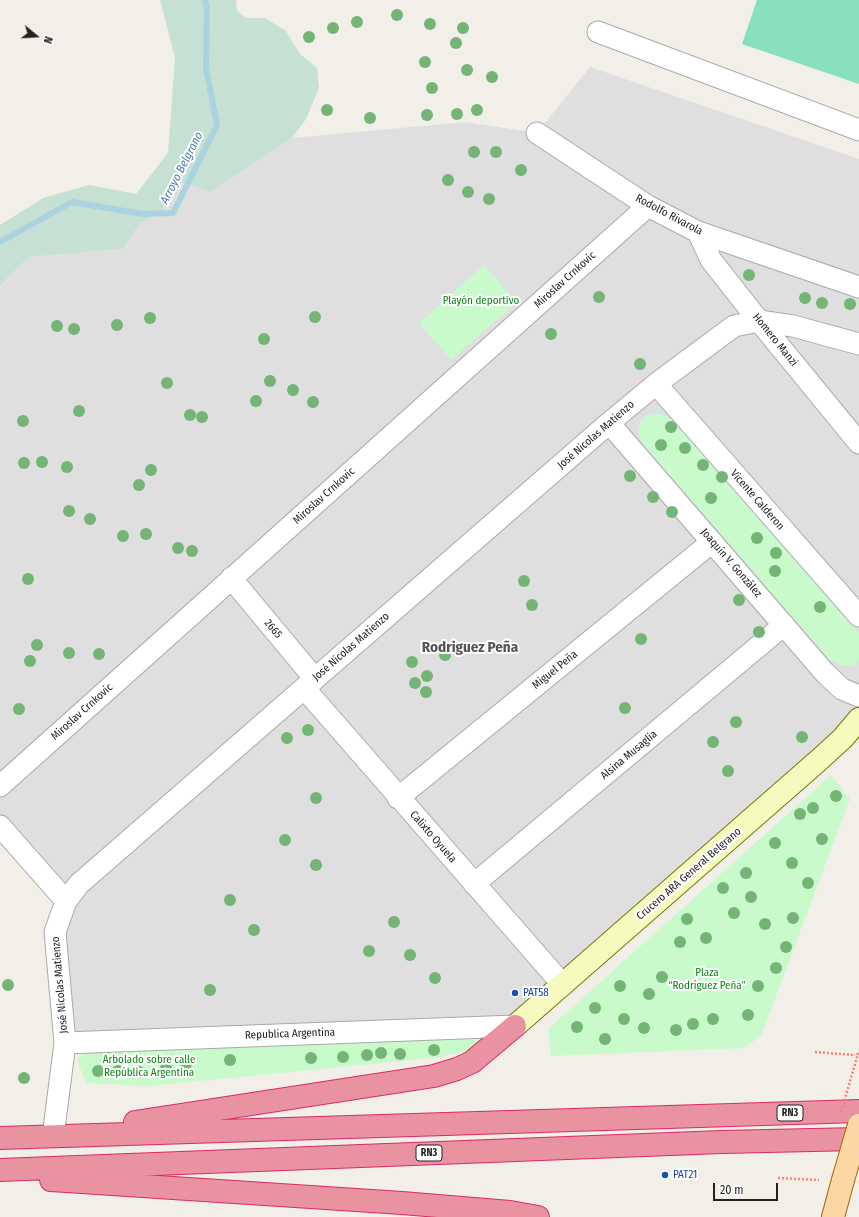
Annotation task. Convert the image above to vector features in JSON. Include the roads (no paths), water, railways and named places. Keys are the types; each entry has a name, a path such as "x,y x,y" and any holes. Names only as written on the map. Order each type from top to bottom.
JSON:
{"highway":[{"path":"53,1136 198,1111 434,1076 457,1069 472,1062 515,1026"},
{"name":"RN3","path":"0,1138 859,1111"},
{"name":"RN3","path":"0,1170 715,1142 859,1138"},
{"path":"0,1177 402,1203 510,1212 538,1217"}],"main road":[{"path":"833,1217 859,1125"}],"street":[{"path":"598,32 859,130"},
{"name":"Rodolfo Rivarola","path":"537,133 648,206 698,232 859,287"},
{"name":"Miroslav Crnkovic","path":"0,786 648,206"},
{"name":"Homero Manzi","path":"698,232 711,260 859,444"},
{"path":"759,321 793,326 859,344"},
{"name":"José Nicolas Matienzo","path":"53,1136 65,1043 55,932 66,901 79,884 609,423 656,384 734,326 759,321"},
{"name":"Vicente Calderon","path":"656,384 859,616"},
{"name":"Joaquín V. González","path":"609,423 829,677 842,689 859,696"},
{"name":"Miguel Peña","path":"398,798 712,542"},
{"name":"2665","path":"231,578 310,684"},
{"name":"Alsina Musaglia","path":"474,884 784,626"},
{"name":"Calixto Oyuela","path":"310,684 398,798 562,985"},
{"name":"Crucero ARA General Belgrano","path":"515,1026 819,760 843,738 859,719"},
{"path":"0,826 66,901"},
{"name":"Republica Argentina","path":"65,1043 515,1026"}],"waterway":[{"name":"Arroyo Belgrano","path":"0,242 72,202 143,214 173,213 217,125 206,68 207,10 205,0"}],"place":[{"name":"PAT58","path":"515,993"},
{"name":"PAT21","path":"665,1175"}],"district":[{"name":"Rodriguez Peña","path":"470,648"}],"park label":[{"name":"Playón deportivo","path":"481,301"},
{"name":"Plaza “Rodríguez Peña”","path":"707,979"},
{"name":"Arbolado sobre calle República Argentina","path":"149,1066"}]}
